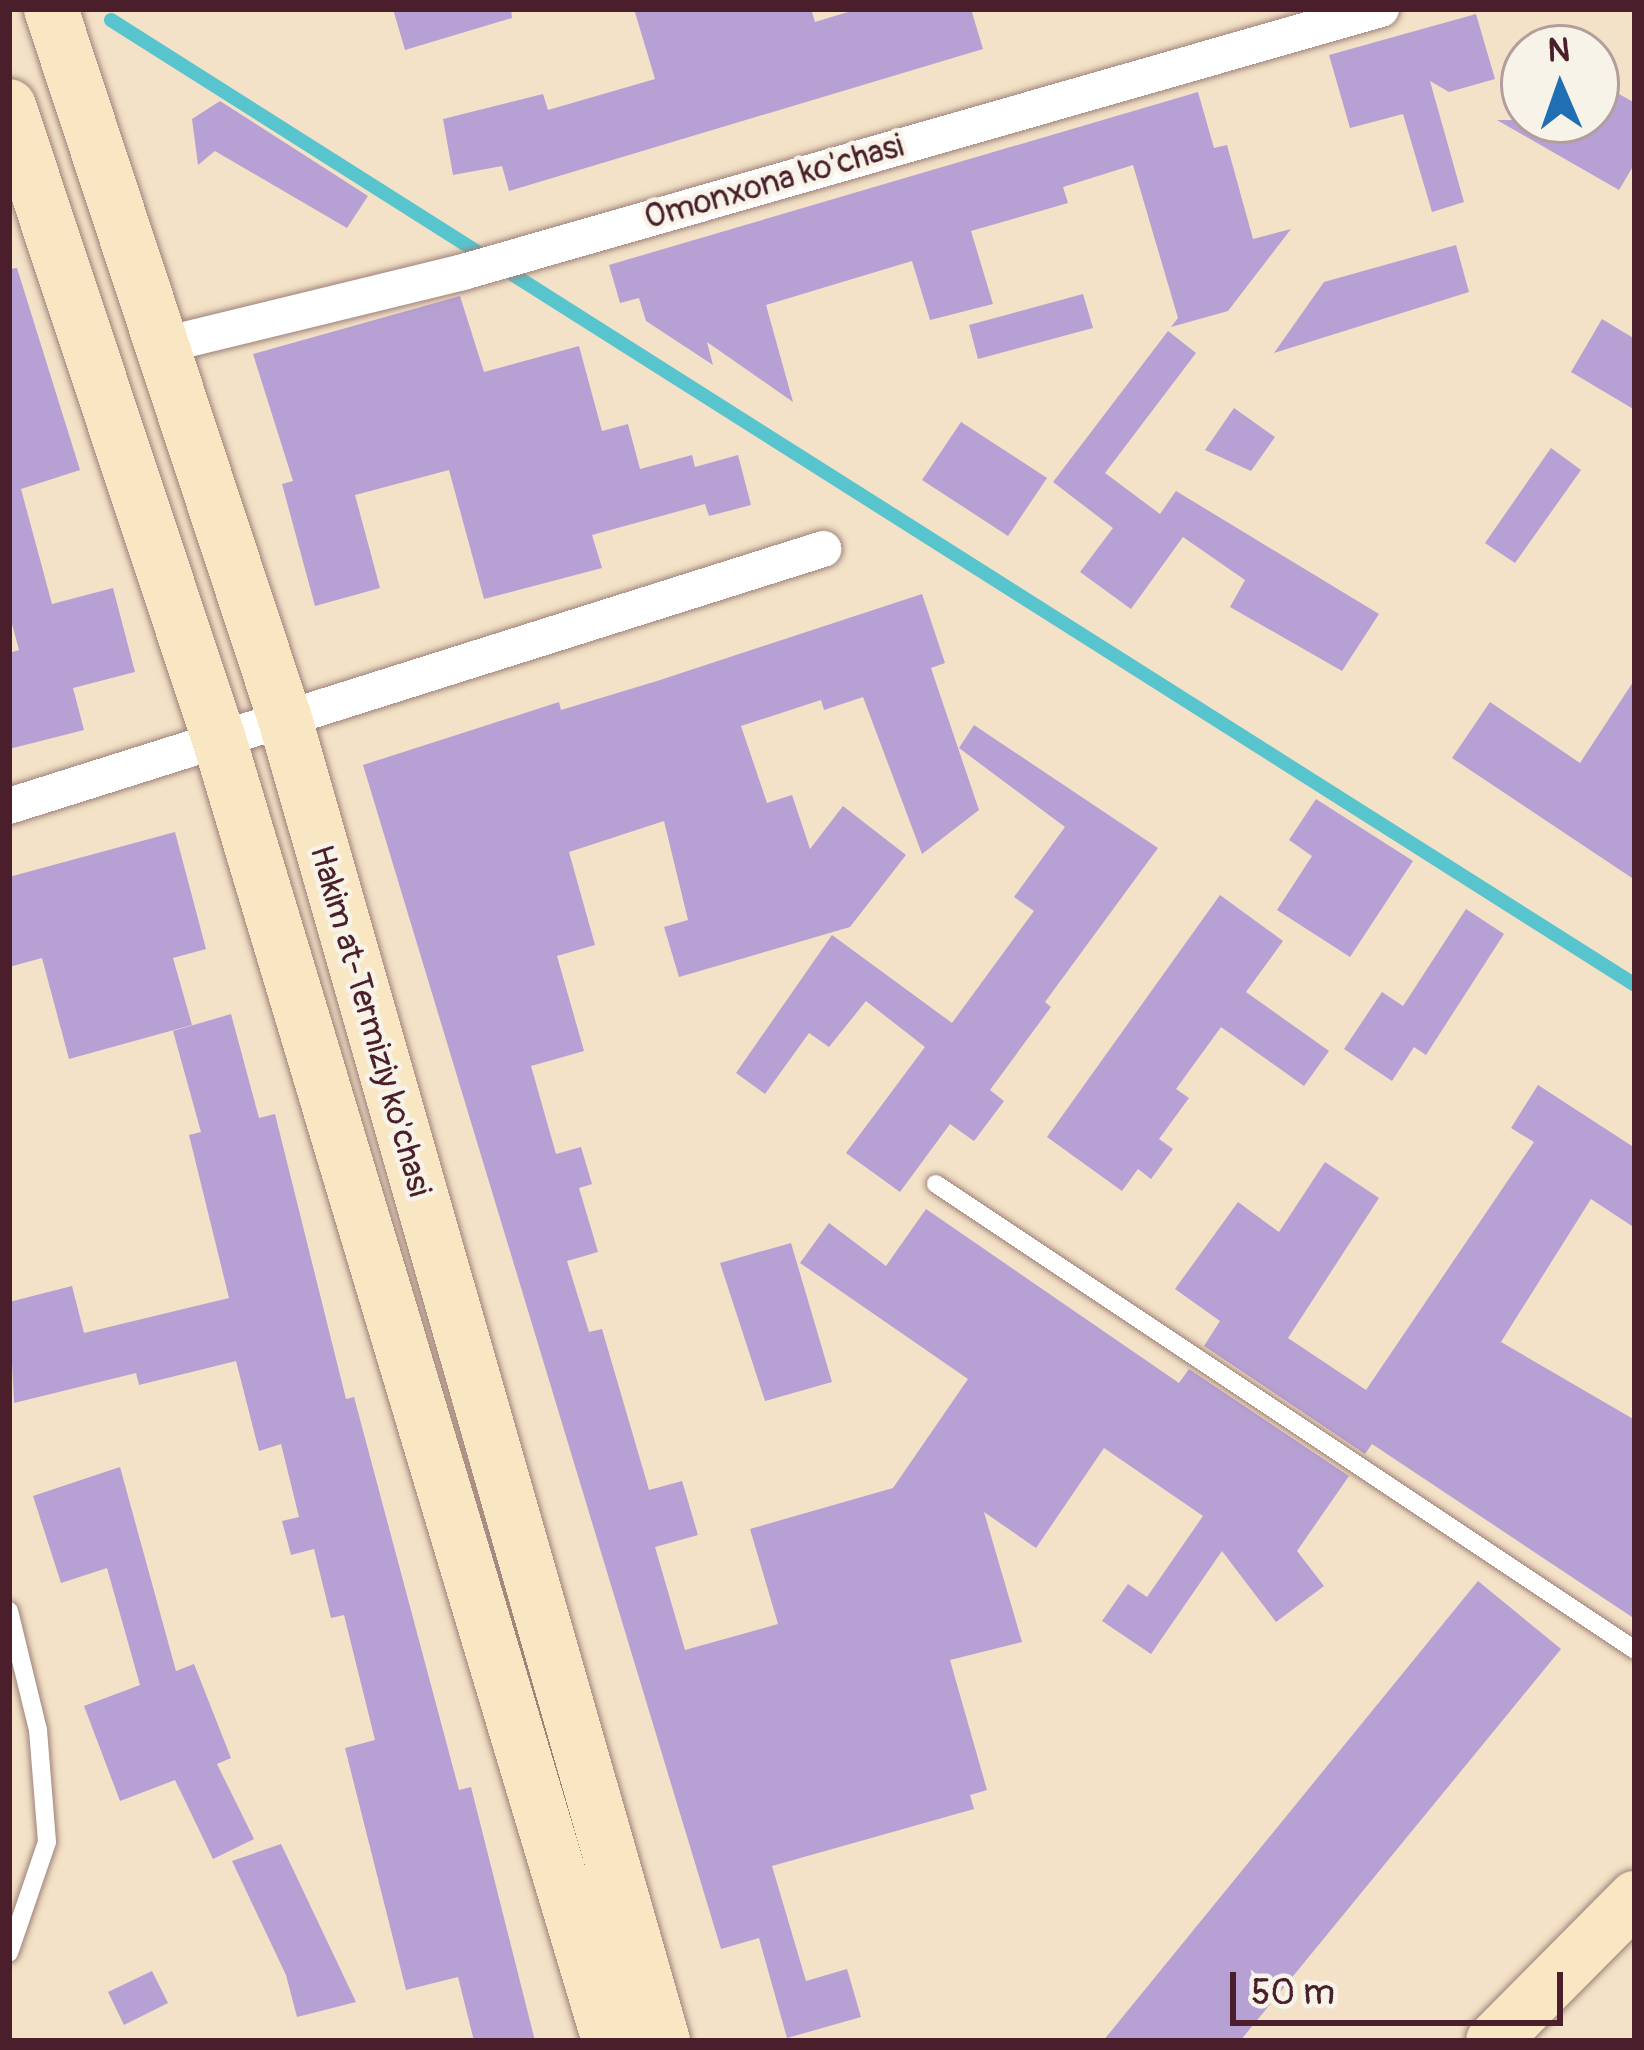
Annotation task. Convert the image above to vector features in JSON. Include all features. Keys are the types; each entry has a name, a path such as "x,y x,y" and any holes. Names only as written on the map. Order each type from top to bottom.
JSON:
{"main road":[{"name":"Hakim at-Termiziy ko'chasi","path":"51,9 284,719 663,2041"},
{"name":"Hakim at-Termiziy ko'chasi","path":"9,106 219,739 609,2041"},
{"path":"1493,2041 1635,1898"}],"street":[{"name":"Omonxona ko'chasi","path":"164,345 463,272 1382,9"},
{"path":"9,806 823,549"}],"lane":[{"path":"936,1184 1635,1649"},
{"path":"9,1611 38,1730 47,1842 9,1953"}],"building":[{"path":"393,9 511,9 512,18 405,50"},
{"path":"634,9 811,9 815,22 858,9 971,9 983,49 509,191 502,166 453,175 443,119 543,94 548,110 655,79"},
{"path":"1476,14 1495,79 1449,92 1430,81 1464,202 1432,212 1403,114 1350,128 1329,55"},
{"path":"1198,92 1214,148 1227,145 1253,239 1291,229 1228,311 1171,327 1178,318 1133,165 1063,187 1068,203 971,231 993,304 930,320 912,261 766,305 793,402 707,342 713,365 646,321 639,298 620,303 609,265"},
{"path":"1620,95 1635,103 1635,163 1619,190 1539,144 1620,144"},
{"path":"220,101 368,196 347,228 215,151 198,165 192,119"},
{"path":"1456,245 1469,292 1274,353 1324,282"},
{"path":"17,268 80,470 21,489 52,604 113,588 135,672 73,688 84,730 9,749 9,653 19,650 9,613 9,269"},
{"path":"1083,294 1093,328 978,359 969,325"},
{"path":"460,296 484,372 579,346 602,431 628,424 640,469 692,455 695,467 738,455 751,505 709,516 705,504 592,535 602,568 484,599 449,470 355,495 380,588 315,606 282,484 293,481 253,354"},
{"path":"1602,319 1635,339 1635,410 1571,372"},
{"path":"1168,331 1196,353 1105,473 1160,514 1176,491 1379,614 1342,671 1230,607 1245,580 1183,537 1131,609 1080,572 1113,528 1053,482"},
{"path":"1234,408 1275,437 1251,471 1205,450"},
{"path":"961,422 1047,478 1008,536 922,480"},
{"path":"1551,448 1581,470 1515,563 1485,543"},
{"path":"922,594 945,663 931,668 979,810 922,854 863,697 824,710 821,700 741,726 767,803 792,795 810,849 843,806 906,855 850,927 679,977 664,927 688,920 664,821 569,852 595,945 557,956 584,1051 531,1066 556,1154 581,1147 592,1184 579,1188 598,1252 567,1261 589,1332 602,1329 649,1490 682,1481 698,1535 655,1547 685,1650 778,1624 750,1529 893,1488 968,1379 800,1263 829,1223 886,1266 926,1209 1179,1383 1189,1369 1349,1476 1297,1551 1324,1586 1276,1622 1222,1551 1151,1654 1102,1621 1128,1584 1147,1597 1203,1516 1104,1448 1036,1548 984,1512 1022,1642 950,1660 987,1790 970,1795 974,1809 772,1866 806,1981 847,1969 861,2017 787,2038 759,1938 721,1949 363,765 559,702 561,710 657,681"},
{"path":"1635,679 1635,880 1452,758 1490,702 1580,763"},
{"path":"974,725 1158,848 1045,1002 1051,1007 990,1090 1004,1101 974,1141 950,1124 900,1192 846,1153 925,1047 866,1001 829,1047 809,1033 765,1094 736,1073 832,935 952,1023 1034,911 1014,897 1065,827 959,748"},
{"path":"1316,799 1413,861 1350,957 1277,910 1312,856 1289,840"},
{"path":"175,832 206,949 173,958 192,1025 69,1059 42,958 9,967 9,877"},
{"path":"1220,895 1283,941 1246,992 1329,1051 1304,1086 1221,1027 1176,1089 1189,1098 1159,1139 1173,1149 1151,1179 1138,1169 1122,1191 1047,1137"},
{"path":"1466,909 1504,934 1426,1055 1414,1047 1392,1081 1344,1049 1382,992 1403,1006"},
{"path":"231,1014 259,1118 275,1114 346,1399 354,1397 459,1790 471,1787 535,2041 474,2041 458,1977 406,1990 345,1748 375,1740 344,1615 331,1618 314,1549 291,1555 282,1521 299,1517 281,1444 259,1451 236,1361 139,1385 136,1373 14,1403 9,1302 72,1286 84,1333 229,1298 189,1135 201,1132 173,1031"},
{"path":"1538,1085 1635,1148 1635,1228 1591,1199 1501,1342 1635,1420 1635,1619 1372,1444 1365,1454 1204,1346 1220,1321 1175,1289 1238,1202 1279,1232 1325,1162 1379,1198 1288,1338 1366,1390 1534,1142 1511,1128"},
{"path":"791,1243 832,1382 765,1401 720,1263"},
{"path":"120,1467 176,1671 194,1664 231,1758 217,1764 254,1839 213,1859 175,1780 120,1801 84,1706 140,1685 107,1568 61,1583 33,1496"},
{"path":"1478,1581 1561,1649 1240,2041 1103,2041"},
{"path":"281,1844 356,2002 297,2017 286,1975 232,1861"},
{"path":"152,1971 168,2003 124,2025 108,1992"}],"waterway":[{"path":"111,20 1635,985"}]}
